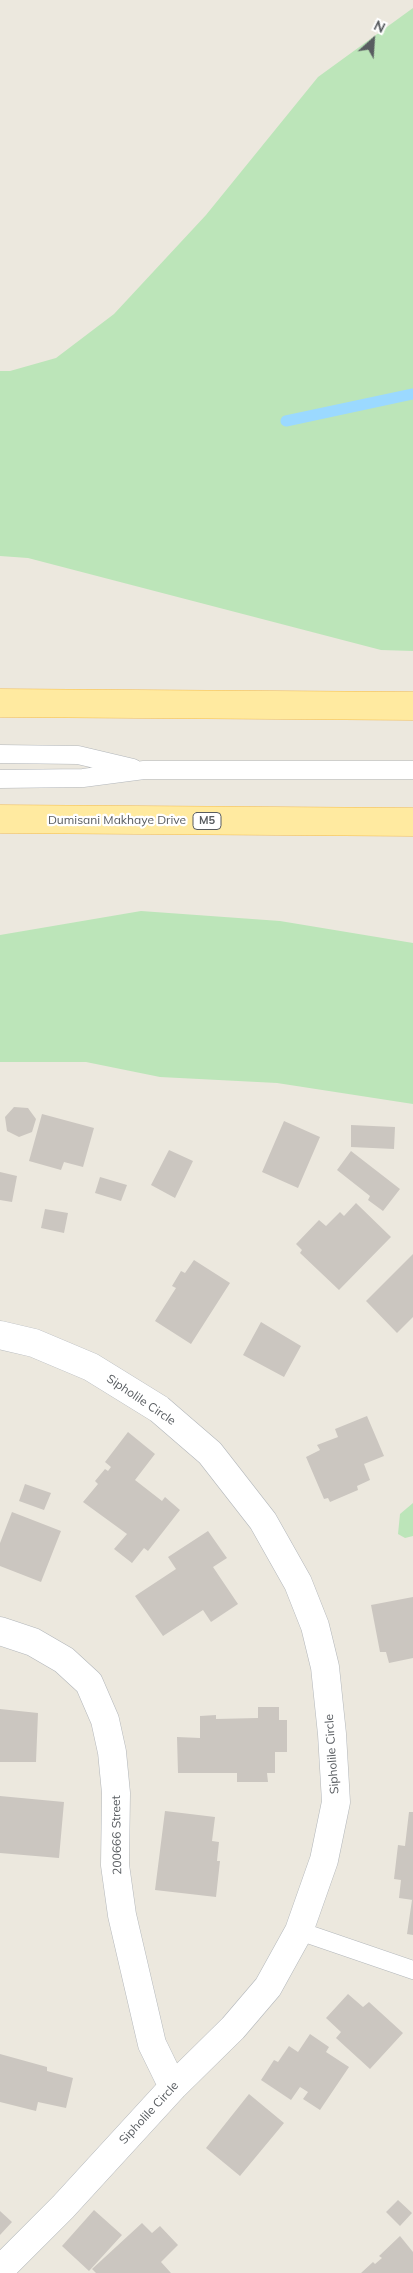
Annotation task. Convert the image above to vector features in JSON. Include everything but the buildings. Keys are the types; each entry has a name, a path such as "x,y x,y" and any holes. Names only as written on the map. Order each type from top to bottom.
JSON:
{"main road":[{"path":"0,704 413,706"},
{"name":"Dumisani Makhaye Drive","path":"0,819 413,822"}],"street":[{"name":"Sipholile Circle","path":"0,1335 34,1343 91,1367 171,1419 210,1453 263,1521 298,1583 315,1626 325,1667 332,1734 336,1802 324,1860 299,1931 268,1988 234,2028 173,2087 63,2207 0,2270"},
{"name":"200666 Street","path":"0,1631 33,1642 64,1660 89,1683 106,1720 112,1752 116,1793 115,1865 122,1915 152,2044 173,2087"}],"lane":[{"path":"0,754 78,755 144,770"},
{"path":"0,779 83,778 144,770 413,770"},
{"path":"299,1931 413,1970"}],"green space":[{"path":"413,8 413,651 381,650 28,558 0,556 0,371 10,371 56,358 114,314 206,215 318,77"},
{"path":"141,911 280,921 413,943 413,1104 277,1083 160,1077 86,1062 0,1062 0,935"},
{"path":"413,1503 413,1536 405,1538 398,1534 400,1514"}],"waterway":[{"path":"286,421 413,394"}]}
